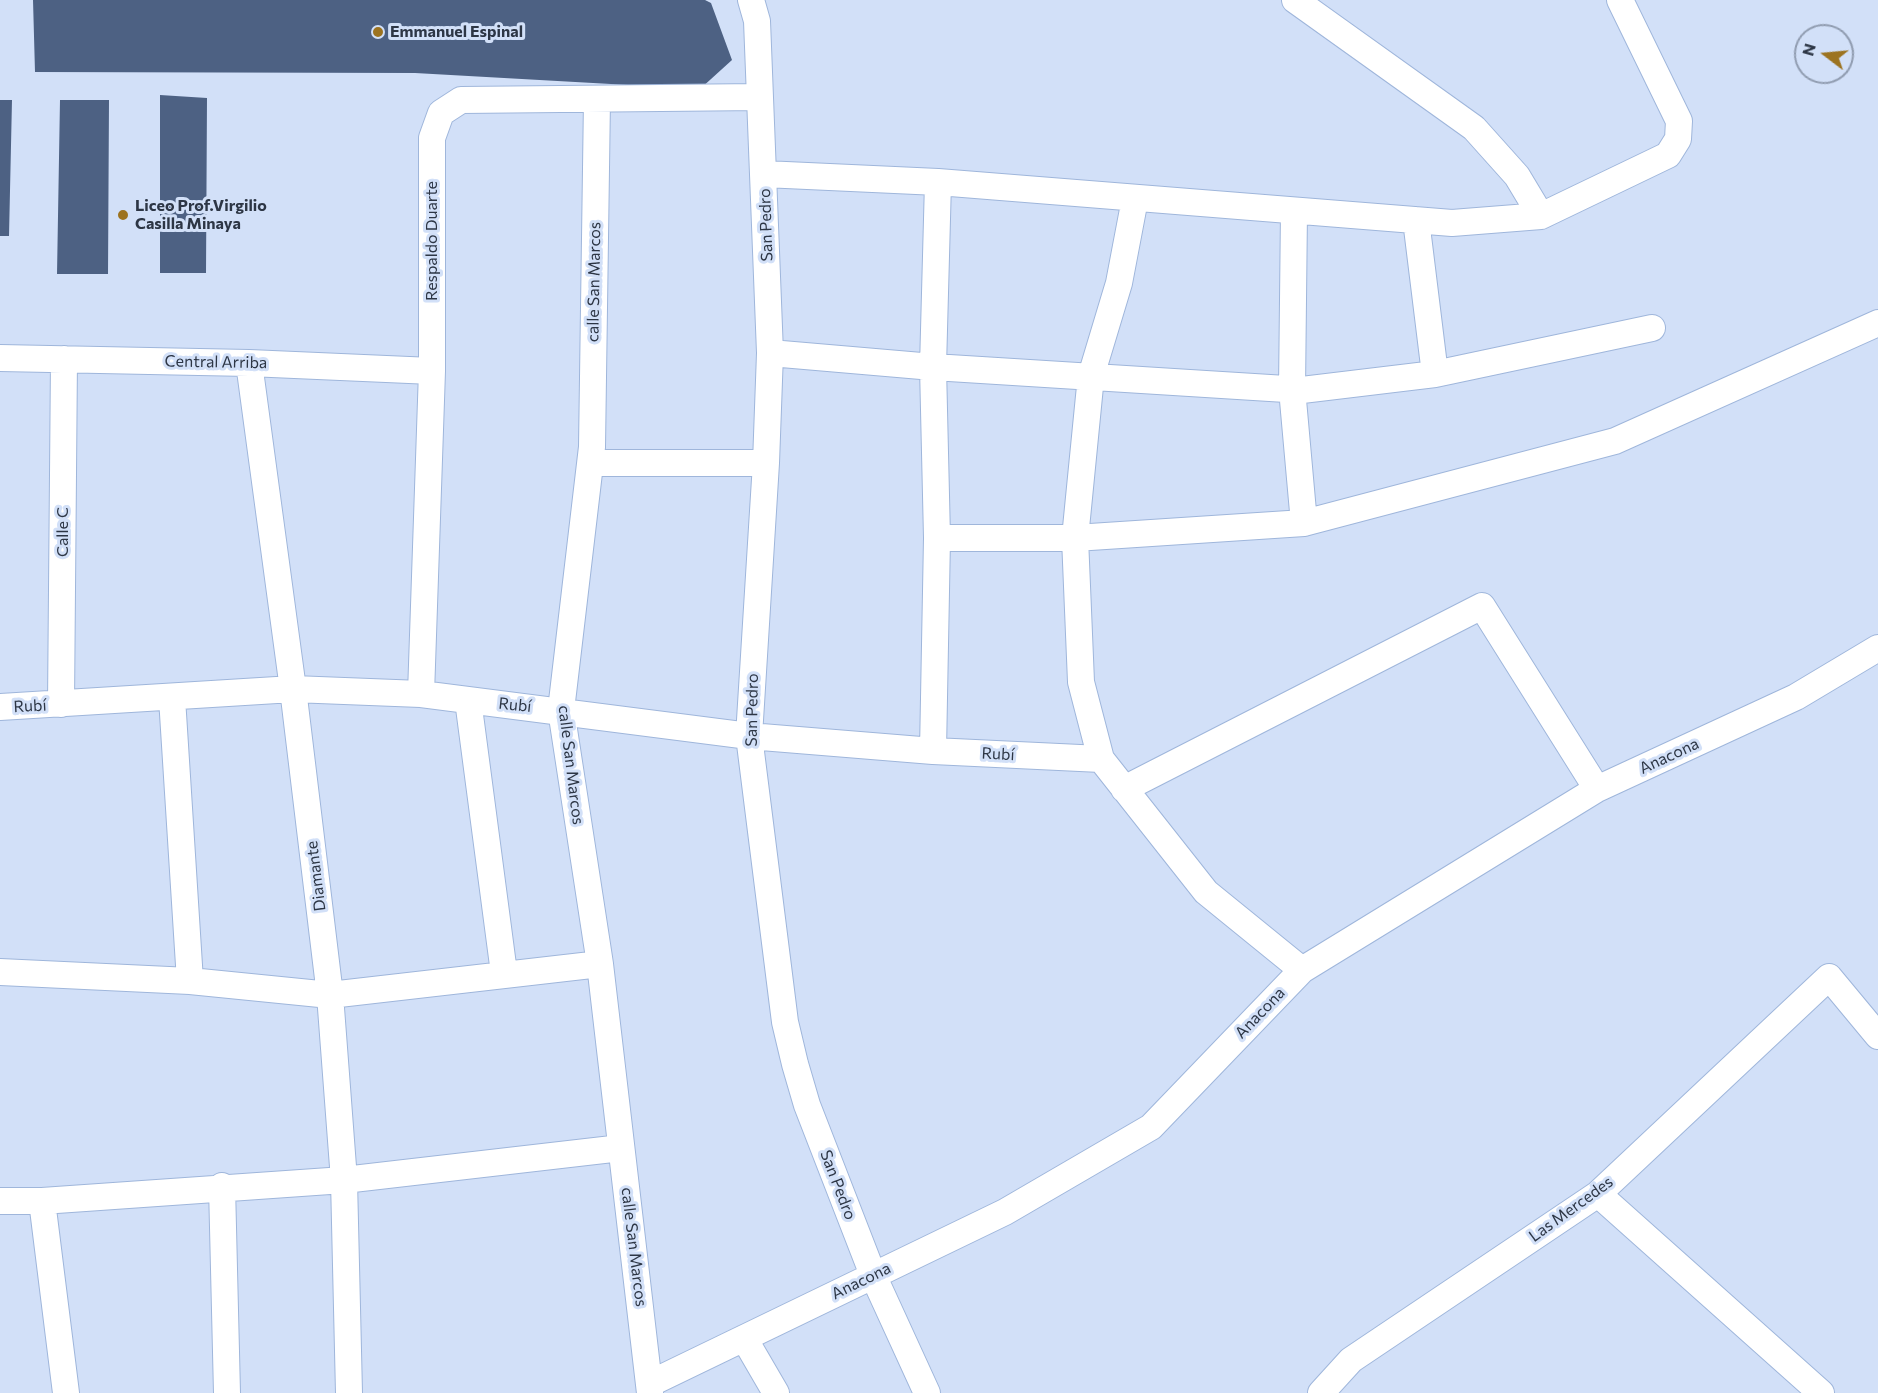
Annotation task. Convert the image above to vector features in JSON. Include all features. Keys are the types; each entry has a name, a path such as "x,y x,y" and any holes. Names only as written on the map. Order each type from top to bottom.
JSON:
{"street":[{"name":"San Pedro","path":"752,0 757,21 770,353 766,464 748,736 785,1022 795,1064 807,1105 873,1275 927,1393"},
{"path":"1295,0 1474,128 1517,176 1541,216"},
{"path":"764,174 938,182 1452,223 1541,216 1668,155 1678,139 1679,121 1620,0"},
{"name":"Respaldo Duarte","path":"421,694 432,371 432,138 441,113 461,100 760,98"},
{"name":"calle San Marcos","path":"597,99 591,464 561,710 600,964 650,1389"},
{"path":"933,751 936,538 933,367 938,182"},
{"path":"1135,199 1119,283 1091,376 1074,538 1081,682 1101,759 1124,789 1206,892 1302,970"},
{"path":"1294,211 1292,389 1304,523"},
{"path":"1416,220 1435,374"},
{"path":"936,538 1074,538 1304,523 1615,441 1878,323"},
{"path":"770,353 933,367 1292,389 1435,374 1652,328"},
{"name":"Central Arriba","path":"0,358 249,363 432,371"},
{"name":"Calle C","path":"61,704 64,359"},
{"name":"Diamante","path":"249,363 293,689 330,995 344,1180 349,1393"},
{"path":"591,464 766,464"},
{"path":"1124,789 1482,606 1597,789"},
{"name":"Anacona","path":"650,1389 744,1338 1005,1212 1151,1127 1302,970 1597,789 1796,697 1878,648"},
{"name":"Rubí","path":"0,707 293,689 421,694 561,710 748,736 933,751 1101,759"},
{"path":"172,698 190,981"},
{"path":"468,700 504,973"},
{"path":"0,972 190,981 330,995 504,973 600,964"},
{"name":"Las Mercedes","path":"1321,1393 1352,1360 1598,1194 1829,977 1878,1036"},
{"path":"0,1201 42,1201 222,1186 344,1180 621,1148"},
{"path":"222,1186 227,1393"},
{"path":"1598,1194 1821,1393"},
{"path":"42,1201 66,1393"},
{"path":"744,1338 776,1393"}],"building":[{"name":"Emmanuel Espinal","path":"33,0 705,0 711,3 732,60 700,89 415,73 35,72"},
{"path":"160,95 207,98 206,273 160,273"},
{"path":"0,100 12,100 9,236 0,236"},
{"path":"60,100 109,100 108,274 57,274"}],"place":[{"name":"Emmanuel Espinal","path":"378,32"},
{"name":"Liceo Prof.Virgilio Casilla Minaya","path":"123,215"}]}
